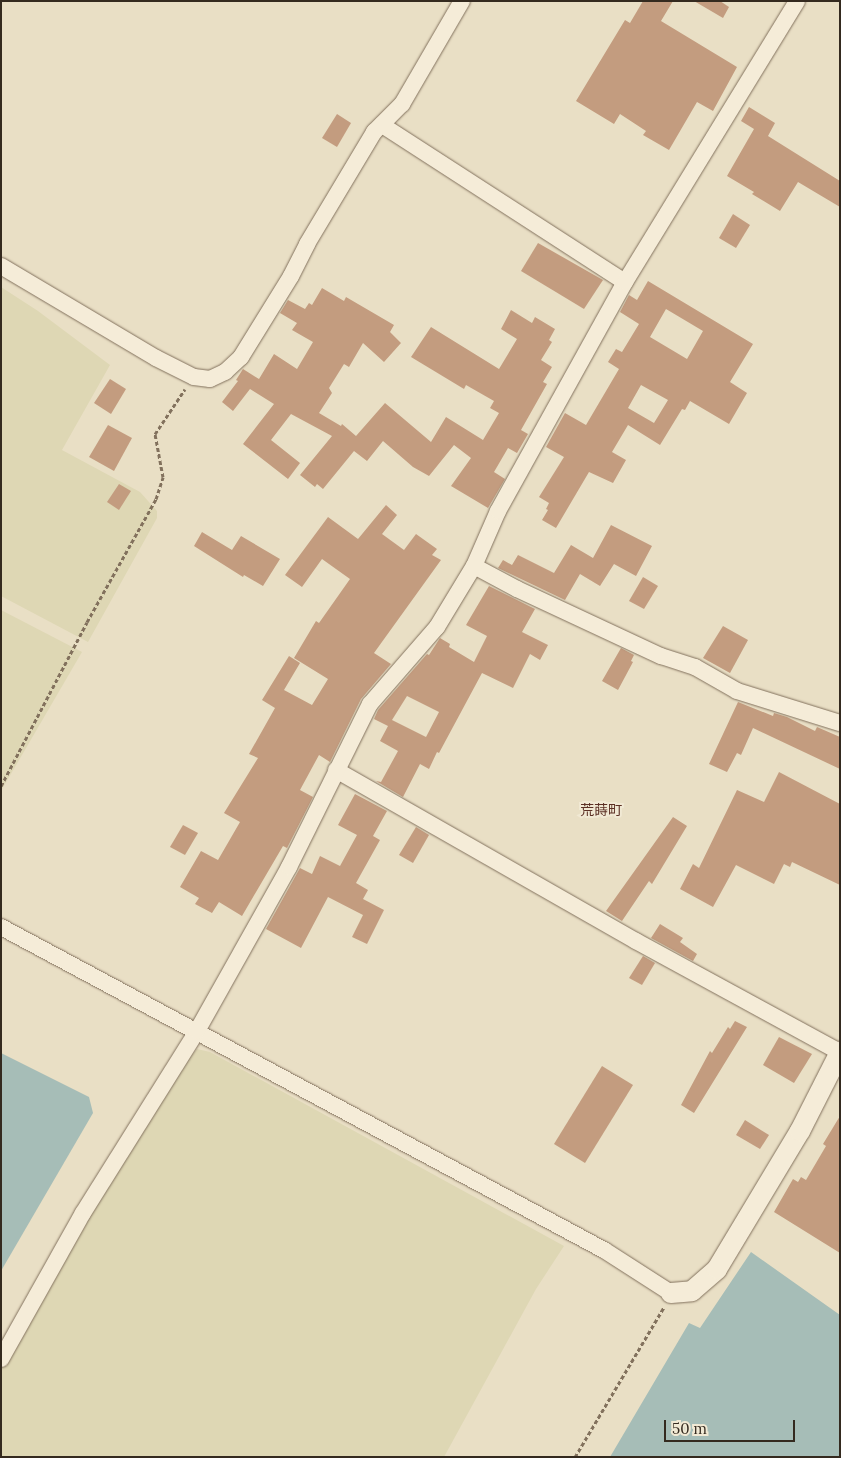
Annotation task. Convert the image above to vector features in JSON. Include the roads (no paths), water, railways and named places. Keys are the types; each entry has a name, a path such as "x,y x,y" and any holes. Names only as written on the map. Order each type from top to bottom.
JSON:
{"street":[{"path":"1,266 156,358 194,377 210,379 225,372 241,357 291,276 307,244 374,132 402,104 462,1"},
{"path":"1,1359 83,1213 197,1032 289,868 370,704 437,627 474,566 498,511 624,282 797,1"},
{"path":"382,125 624,282"},
{"path":"474,566 517,589 661,656 696,667 737,691 840,722"},
{"path":"1,926 604,1250 671,1294 692,1291 717,1269 800,1131 840,1052 627,936 336,770"}],"water":[{"path":"1,1053 89,1097 93,1113 1,1271"},
{"path":"751,1252 840,1315 840,1457 610,1457 689,1323 700,1328"}],"district":[{"name":"荒蒔町","path":"601,810"}]}
